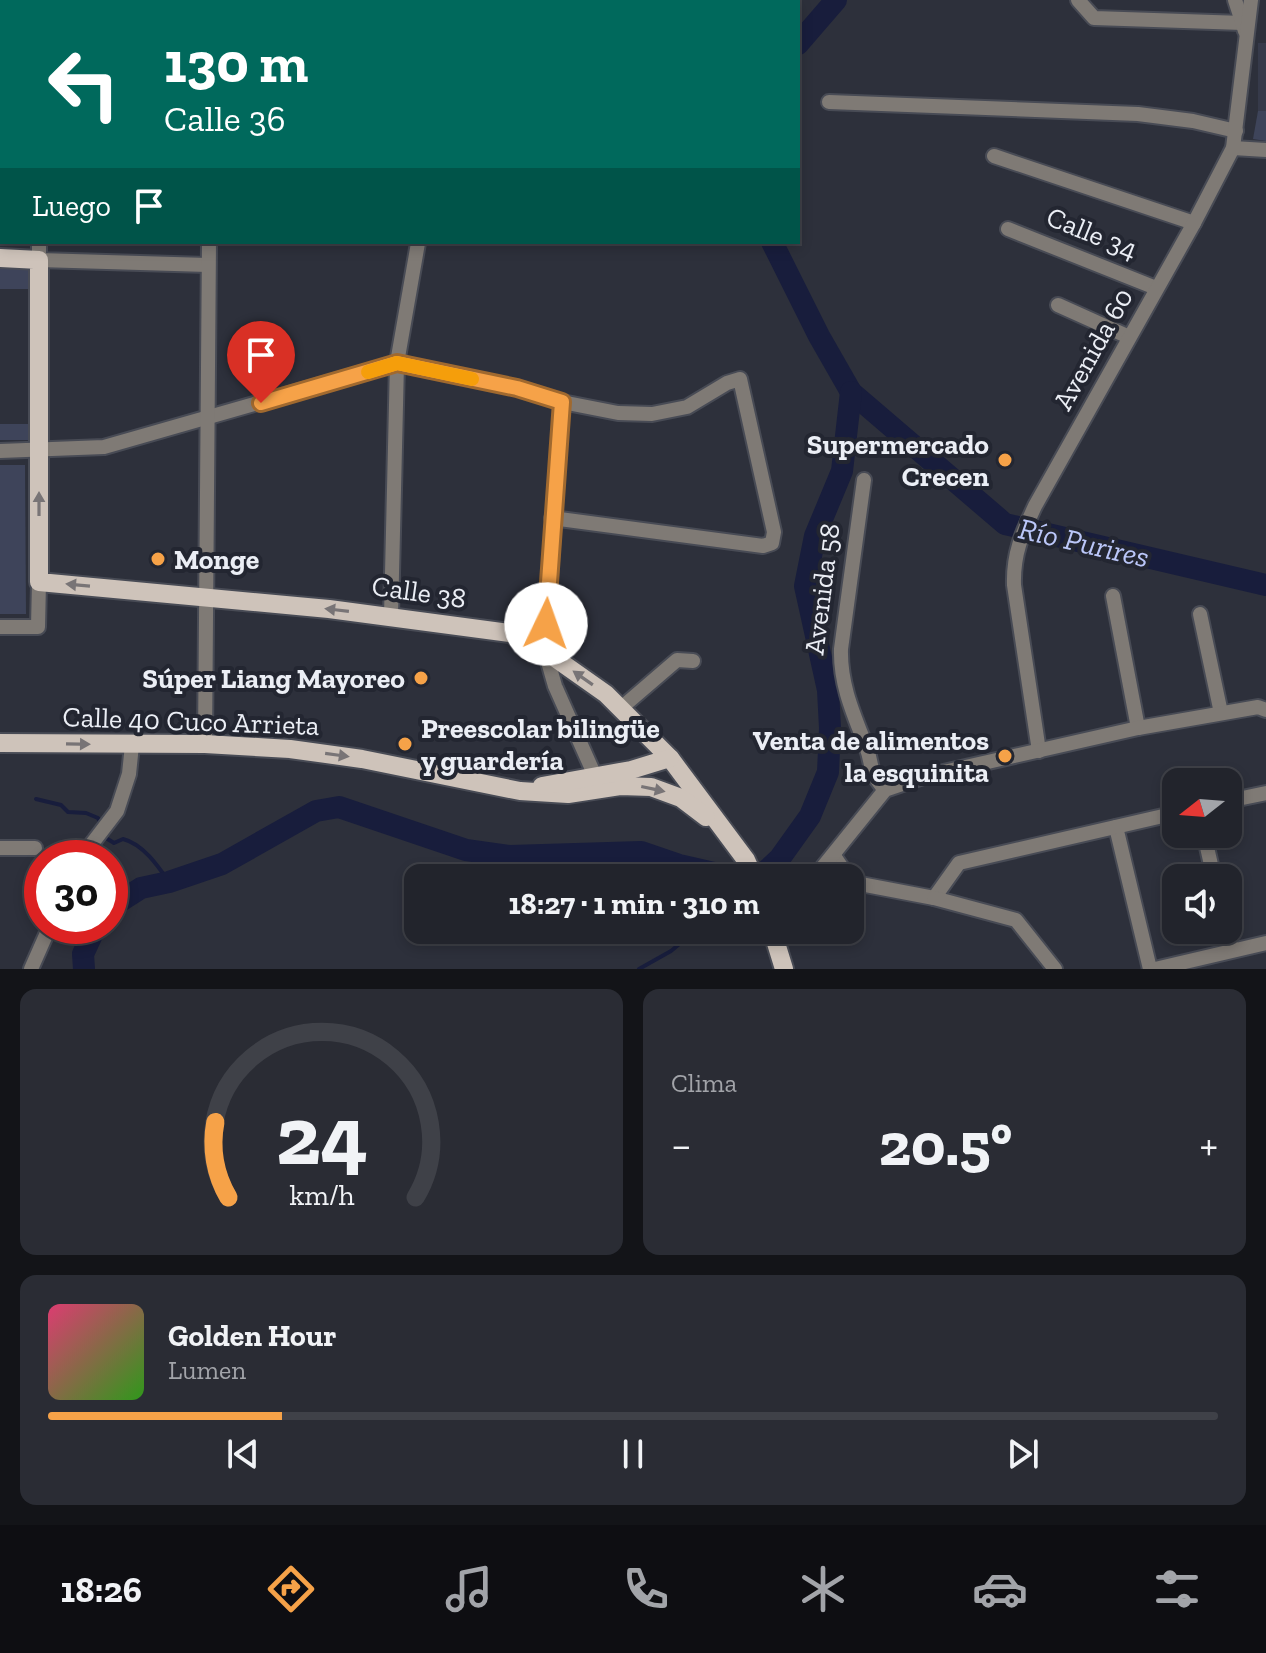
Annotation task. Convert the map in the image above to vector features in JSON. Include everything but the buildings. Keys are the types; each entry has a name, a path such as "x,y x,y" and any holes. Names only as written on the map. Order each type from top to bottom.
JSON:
{"main road":[{"path":"0,258 39,251 39,582"},
{"name":"Calle 38","path":"39,582 391,616 510,633 545,651 606,694 670,758 747,864"},
{"name":"Calle 40 Cuco Arrieta","path":"0,743 205,744 290,749 362,759 520,791"},
{"path":"520,791 649,766 670,758"},
{"path":"520,791 568,794 620,786 663,790 696,809 746,864"},
{"path":"776,944 784,969"}],"street":[{"path":"1078,0 1094,18 1245,29 1235,0"},
{"name":"Avenida 60","path":"1039,751 1014,585 1013,562 1018,543 1035,506 1233,148 1245,29 1251,0"},
{"path":"829,102 1138,114 1193,121 1236,131"},
{"path":"1233,148 1266,150"},
{"path":"994,156 1194,223"},
{"name":"Calle 34","path":"1008,229 1156,288"},
{"path":"205,744 209,244"},
{"path":"391,616 397,363 418,244"},
{"path":"39,251 208,265"},
{"path":"1058,305 1129,337"},
{"path":"0,451 104,447 397,363 517,388 562,402 545,651 555,686 595,776"},
{"name":"Avenida 58","path":"552,518 763,546 772,543 774,532 740,379 727,383 687,407 652,414 618,413 562,402"},
{"name":"Avenida 58","path":"864,480 841,669 872,774 885,790"},
{"path":"0,627 38,627 39,582"},
{"path":"1113,596 1138,728"},
{"path":"1200,614 1221,713"},
{"path":"620,709 677,660 693,661"},
{"path":"827,864 885,790 926,776 1138,728 1258,707 1266,710"},
{"path":"94,840 117,811 129,774 132,745"},
{"path":"1242,798 1266,793"},
{"path":"934,898 959,863 1162,816"},
{"path":"1116,827 1153,969 1266,943"},
{"path":"0,848 24,848"},
{"path":"834,856 839,864"},
{"path":"864,884 934,898 1016,920 1055,969"},
{"path":"31,969 42,944"},
{"path":"1230,944 1232,950"}],"shaded area":[{"path":"1258,43 1266,43 1266,111 1258,111"},
{"path":"1258,111 1266,111 1266,141 1253,139"},
{"path":"0,268 33,268 32,289 0,289"},
{"path":"0,424 33,424 34,440 0,440"},
{"path":"0,465 25,465 26,614 0,614"}],"waterway":[{"path":"800,42 836,0"},
{"name":"Río Purires","path":"773,244 851,392 1005,524 1266,585"},
{"path":"774,864 810,816 828,772 828,690 805,586 815,536 842,471 851,392"},
{"path":"36,799 61,805 68,812 86,813 98,818 101,824"},
{"path":"128,896 141,888 222,864 316,811 339,807 466,850 510,856 641,852 676,864"},
{"path":"104,833 114,843 123,839 137,846 169,882"},
{"path":"84,969 83,954 88,944"},
{"path":"639,969 679,944"}],"slow traffic":[{"path":"368,372 397,363 472,379"}],"place":[{"name":"Supermercado Crecen","path":"1005,460"},
{"name":"Monge","path":"158,559"},
{"name":"Súper Liang Mayoreo","path":"421,678"},
{"name":"Preescolar bilingüe y guardería","path":"405,744"},
{"name":"Venta de alimentos la esquinita","path":"1005,756"}],"route":[{"path":"261,403 397,363 517,388 562,402 546,624"}]}
